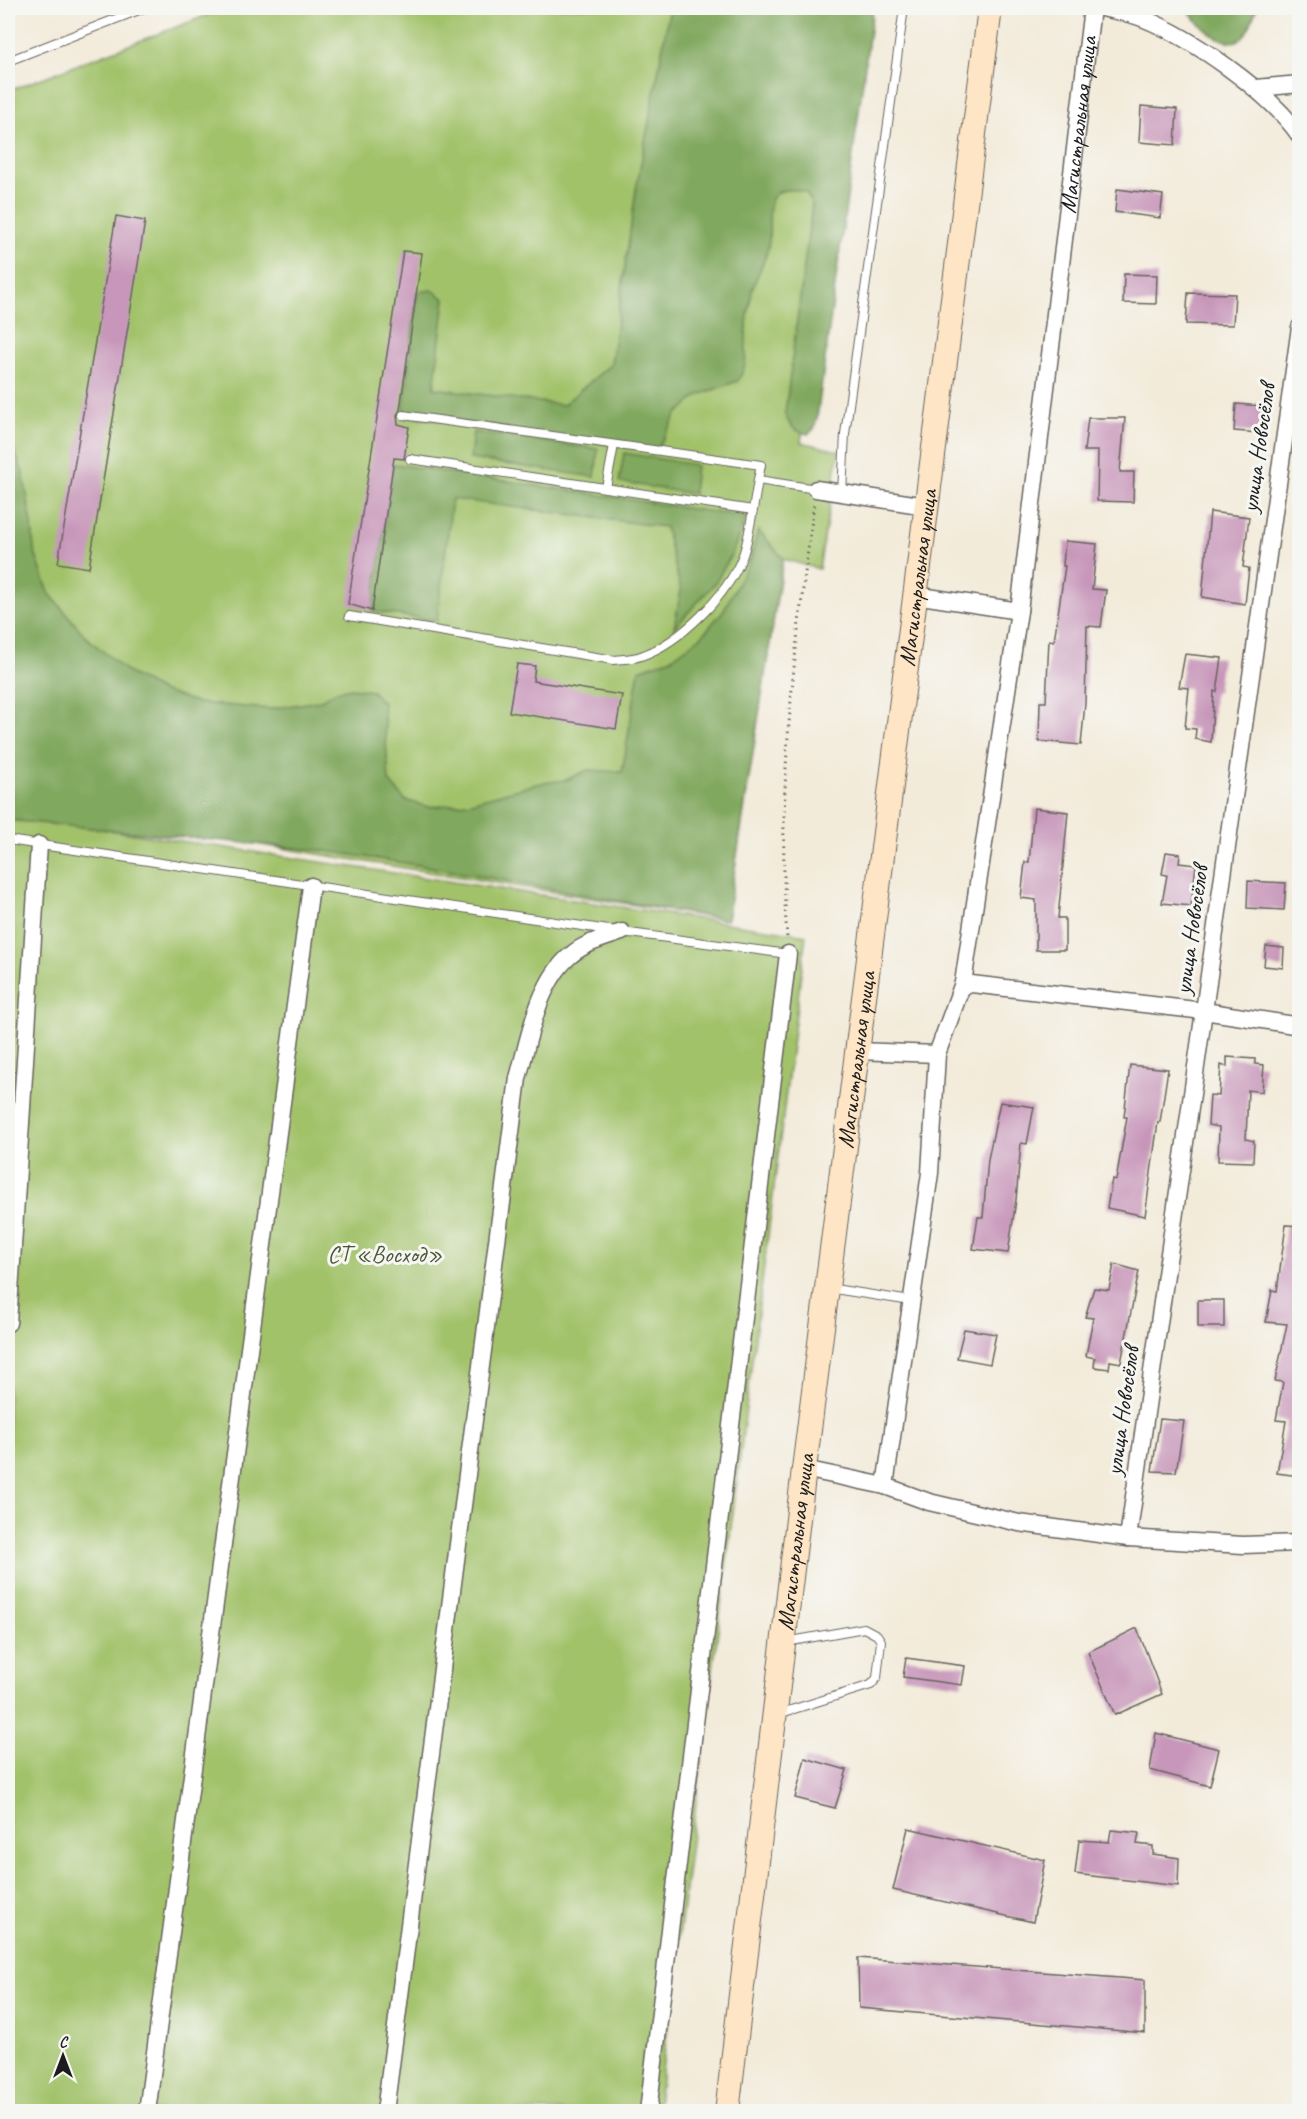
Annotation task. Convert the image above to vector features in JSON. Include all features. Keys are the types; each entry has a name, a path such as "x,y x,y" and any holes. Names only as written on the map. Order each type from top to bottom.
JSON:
{"main road":[{"name":"Магистральная улица","path":"727,2112 804,1469 990,8"}],"street":[{"name":"Магистральная улица","path":"885,1486 930,1173 937,1054 963,983 1019,611 1092,8"},
{"path":"1102,8 1142,18 1186,40 1256,88 1299,136"},
{"path":"1256,88 1299,84"},
{"name":"улица Новосёлов","path":"1128,1538 1299,327"},
{"path":"816,489 926,506"},
{"path":"915,595 1019,611"},
{"path":"8,1323 39,845"},
{"path":"147,2112 311,886"},
{"path":"385,2112 518,1078 534,1018 552,975 570,955 590,943 622,932"},
{"path":"648,2112 788,954"},
{"path":"963,983 1204,1011 1299,1026"},
{"path":"857,1051 937,1054"},
{"path":"804,1469 885,1486 929,1502 1019,1523 1128,1538 1243,1545 1299,1543"}],"lane":[{"path":"8,61 144,8"},
{"path":"842,493 845,434 904,8"},
{"path":"349,616 614,660 639,657 664,645 688,627 729,583 743,555 761,465 402,415"},
{"path":"606,488 614,445"},
{"path":"410,459 753,510"},
{"path":"758,480 816,489"},
{"path":"8,840 622,932 788,954"},
{"path":"827,1288 911,1301"},
{"path":"774,1715 871,1685 877,1678 881,1641 877,1635 864,1628 783,1642"}],"path":[{"path":"788,954 784,899 786,747 796,642 816,489"}],"green space":[{"path":"226,8 862,8 801,442 839,451 819,569 783,559 727,920 8,804 8,91"},
{"path":"670,8 873,8 814,429 808,434 796,430 785,414 812,205 806,192 790,190 779,192 773,197 770,205 768,248 752,291 747,322 745,361 738,381 699,395 677,414 656,451 403,415 417,292 432,290 445,299 434,388 563,405 611,364 636,190"},
{"path":"1187,8 1257,8 1245,34 1239,40 1232,42 1224,41 1209,32"},
{"path":"473,432 598,449 595,477 470,459"},
{"path":"8,434 23,473 34,550 49,593 87,638 129,673 161,691 199,703 270,709 319,701 337,691 351,688 372,691 383,703 389,781 405,800 428,807 468,803 536,784 566,780 588,770 622,772 639,670 672,658 702,636 723,611 750,561 758,530 783,558 727,920 424,866 326,851 8,820"},
{"path":"624,453 696,465 693,494 619,482"},
{"path":"393,464 746,517 732,554 715,583 674,628 681,590 665,527 452,499 437,621 372,611"},
{"name":"СТ «Восход»","path":"8,815 806,935 657,2111 8,2111"}],"building":[{"path":"1141,106 1177,109 1175,145 1139,142"},
{"path":"1117,189 1163,195 1160,218 1115,212"},
{"path":"116,216 145,221 89,568 58,563"},
{"path":"403,251 422,253 400,410 397,415 398,424 409,427 404,459 394,458 372,611 348,604"},
{"path":"1124,274 1157,275 1156,304 1123,303"},
{"path":"1188,293 1235,294 1233,325 1186,324"},
{"path":"1236,404 1262,406 1260,433 1234,431"},
{"path":"1088,418 1125,418 1120,472 1134,472 1133,502 1097,501 1098,451 1084,451"},
{"path":"1210,512 1249,517 1243,567 1249,568 1245,604 1202,597"},
{"path":"1065,541 1097,544 1092,589 1106,590 1101,627 1087,626 1085,703 1081,745 1039,741 1040,702 1046,702 1049,640 1054,641 1065,566 1063,566"},
{"path":"1185,654 1222,658 1217,692 1214,691 1211,742 1195,739 1196,729 1185,728 1189,688 1179,687"},
{"path":"517,664 535,666 533,681 622,695 616,729 509,712"},
{"path":"1034,808 1068,812 1058,918 1065,918 1065,950 1036,950 1036,900 1021,898 1025,862 1029,862"},
{"path":"1166,852 1180,854 1179,863 1196,865 1191,906 1162,903 1167,875 1162,874"},
{"path":"1248,881 1286,883 1284,910 1247,908"},
{"path":"1266,946 1284,948 1283,968 1264,966"},
{"path":"1227,1057 1255,1059 1255,1064 1264,1065 1262,1092 1248,1090 1246,1139 1254,1141 1253,1162 1218,1161 1219,1127 1208,1125 1210,1095 1219,1096 1221,1065 1227,1067"},
{"path":"1130,1065 1168,1069 1145,1216 1107,1208 1112,1179 1116,1180 1127,1117 1124,1117"},
{"path":"1000,1102 1034,1107 1027,1144 1021,1143 1008,1253 973,1249 978,1217 983,1217 988,1159"},
{"path":"1286,1225 1299,1226 1299,1476 1277,1473 1286,1421 1276,1420 1283,1382 1275,1381 1287,1324 1266,1322 1272,1290 1277,1291"},
{"path":"1114,1264 1139,1271 1121,1363 1110,1361 1109,1369 1094,1367 1095,1358 1086,1356 1093,1318 1085,1317 1094,1288 1109,1290"},
{"path":"1198,1300 1224,1300 1224,1327 1198,1327"},
{"path":"964,1329 996,1334 990,1364 957,1358"},
{"path":"1160,1419 1184,1421 1176,1472 1152,1471"},
{"path":"1137,1628 1162,1694 1115,1715 1088,1652"},
{"path":"906,1658 965,1666 962,1685 903,1677"},
{"path":"1156,1733 1219,1749 1210,1786 1150,1770"},
{"path":"805,1758 847,1770 835,1808 795,1798"},
{"path":"908,1828 1045,1860 1033,1922 893,1890"},
{"path":"1111,1830 1139,1833 1137,1844 1153,1846 1153,1854 1179,1858 1178,1886 1075,1874 1079,1840 1109,1842"},
{"path":"858,1958 1145,1980 1145,2033 859,2008"}]}
